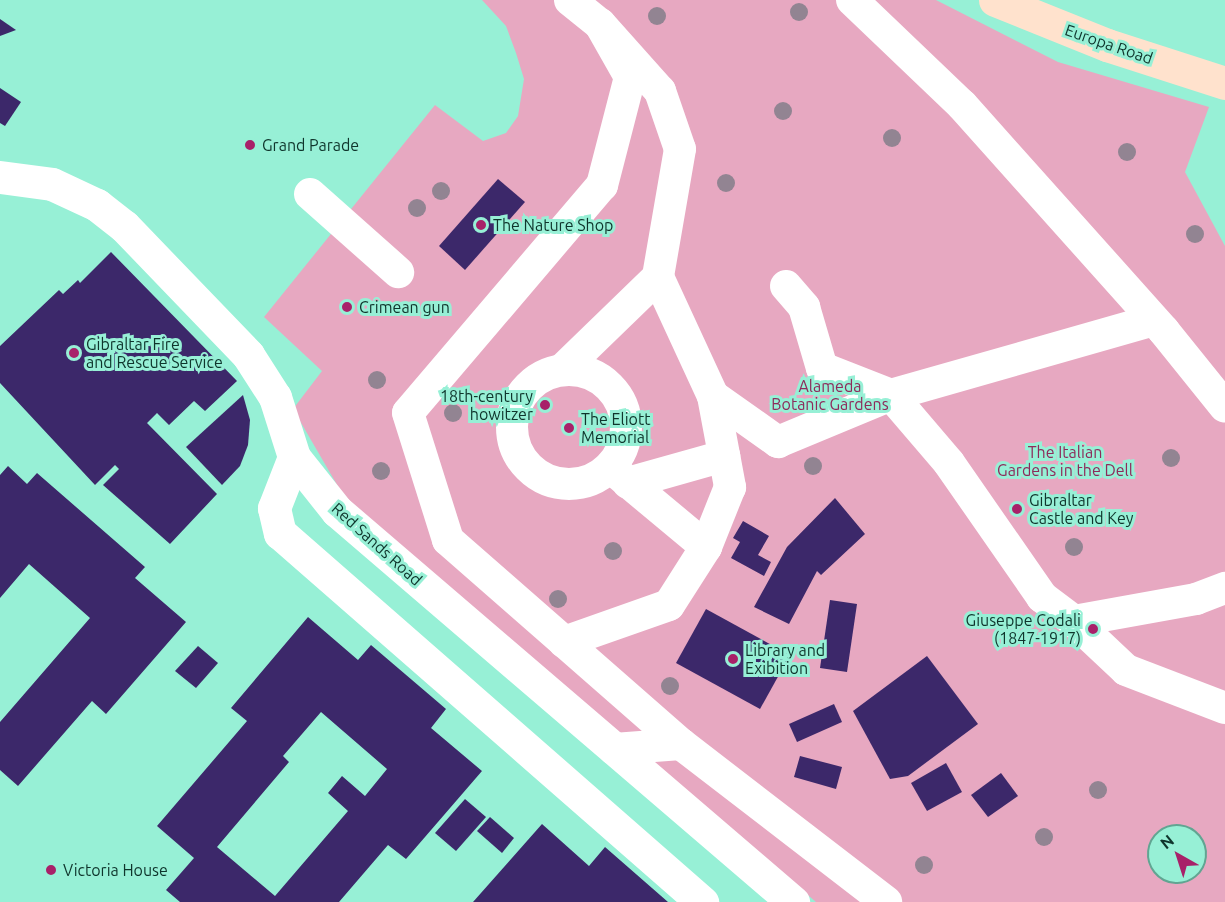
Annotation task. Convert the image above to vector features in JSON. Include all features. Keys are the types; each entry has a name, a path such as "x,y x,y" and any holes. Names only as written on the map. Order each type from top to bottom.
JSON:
{"main road":[{"name":"Europa Road","path":"996,0 1107,45 1225,83"}],"street":[{"path":"564,642 669,604 706,548 730,487 713,396 658,277 680,149 660,91 600,24 570,0"},
{"path":"852,0 962,105 1154,320 1225,407"},
{"path":"600,24 630,77 602,185 408,413 447,540 681,744 886,902"},
{"name":"Red Sands Road","path":"0,177 52,184 97,205 124,226 253,361 275,397 294,457 337,511 793,902"},
{"path":"310,194 398,272"},
{"path":"562,370 658,277"},
{"path":"786,286 804,307 822,368 891,395 949,464 1014,561 1042,597 1074,621 1126,670 1225,708"},
{"path":"713,396 778,442 891,395 1154,320"},
{"path":"619,475 625,441 622,404 598,378 581,371 562,370 524,381 513,420 513,440 533,472 551,481 570,484 724,456"},
{"path":"294,457 274,508 280,533 702,902"},
{"path":"619,475 706,548"},
{"path":"1074,621 1196,599 1225,588"},
{"path":"614,749 681,744"}],"green space":[{"name":"Alameda Botanic Gardens","path":"482,0 936,0 1058,62 1209,107 1185,172 1225,246 1225,902 816,902 347,502 293,409 322,371 264,317 435,105 483,141 506,133 518,116 524,79 506,26"}],"building":[{"path":"0,19 16,30 0,36"},
{"path":"0,88 21,102 5,126 0,123"},
{"name":"The Nature Shop","path":"498,179 525,202 465,270 439,246"},
{"path":"111,252 237,381 205,411 194,401 169,425 157,413 147,423 217,494 170,544 103,485 119,469 115,465 95,485 0,383 0,346 59,290 63,294 78,280 80,283"},
{"path":"243,395 250,420 248,445 240,466 222,485 186,447"},
{"path":"8,466 27,484 37,473 145,567 135,578 186,622 106,714 92,701 18,786 0,770 0,722 90,618 29,564 0,598 0,475"},
{"path":"835,498 865,534 821,575 817,571 789,624 754,607 787,547"},
{"path":"743,521 769,536 758,555 771,562 764,576 731,558 740,542 733,538"},
{"path":"830,600 857,604 847,672 820,668"},
{"name":"Library and Exibition","path":"706,609 790,655 760,709 676,663"},
{"path":"308,617 358,660 371,645 446,709 431,728 482,771 406,859 388,845 339,902 180,902 166,890 194,858 157,826 247,721 231,708","holes":["321,712 387,769 365,796 342,776 328,793 348,811 275,896 217,847 289,762 283,756"]},
{"path":"198,646 218,663 196,688 175,671"},
{"path":"927,656 978,724 908,776 890,779 853,711"},
{"path":"834,704 842,722 797,742 789,724"},
{"path":"800,756 842,767 836,789 794,777"},
{"path":"946,763 962,792 927,811 911,783"},
{"path":"1001,773 1018,796 988,817 971,795"},
{"path":"465,799 486,817 456,851 435,833"},
{"path":"490,817 514,838 502,853 477,831"},
{"path":"542,824 589,866 605,847 668,902 473,902"}],"place":[{"name":"Grand Parade","path":"250,145"},
{"name":"The Nature Shop","path":"481,225"},
{"name":"Crimean gun","path":"347,307"},
{"name":"Gibraltar Fire and Rescue Service","path":"74,353"},
{"name":"18th-century howitzer","path":"545,405"},
{"name":"The Eliott Memorial","path":"569,428"},
{"name":"Gibraltar Castle and Key","path":"1017,509"},
{"name":"Giuseppe Codali (1847-1917)","path":"1093,629"},
{"name":"Library and Exibition","path":"733,659"},
{"name":"Victoria House","path":"51,870"}],"park label":[{"name":"The Italian Gardens in the Dell","path":"1065,461"}]}
